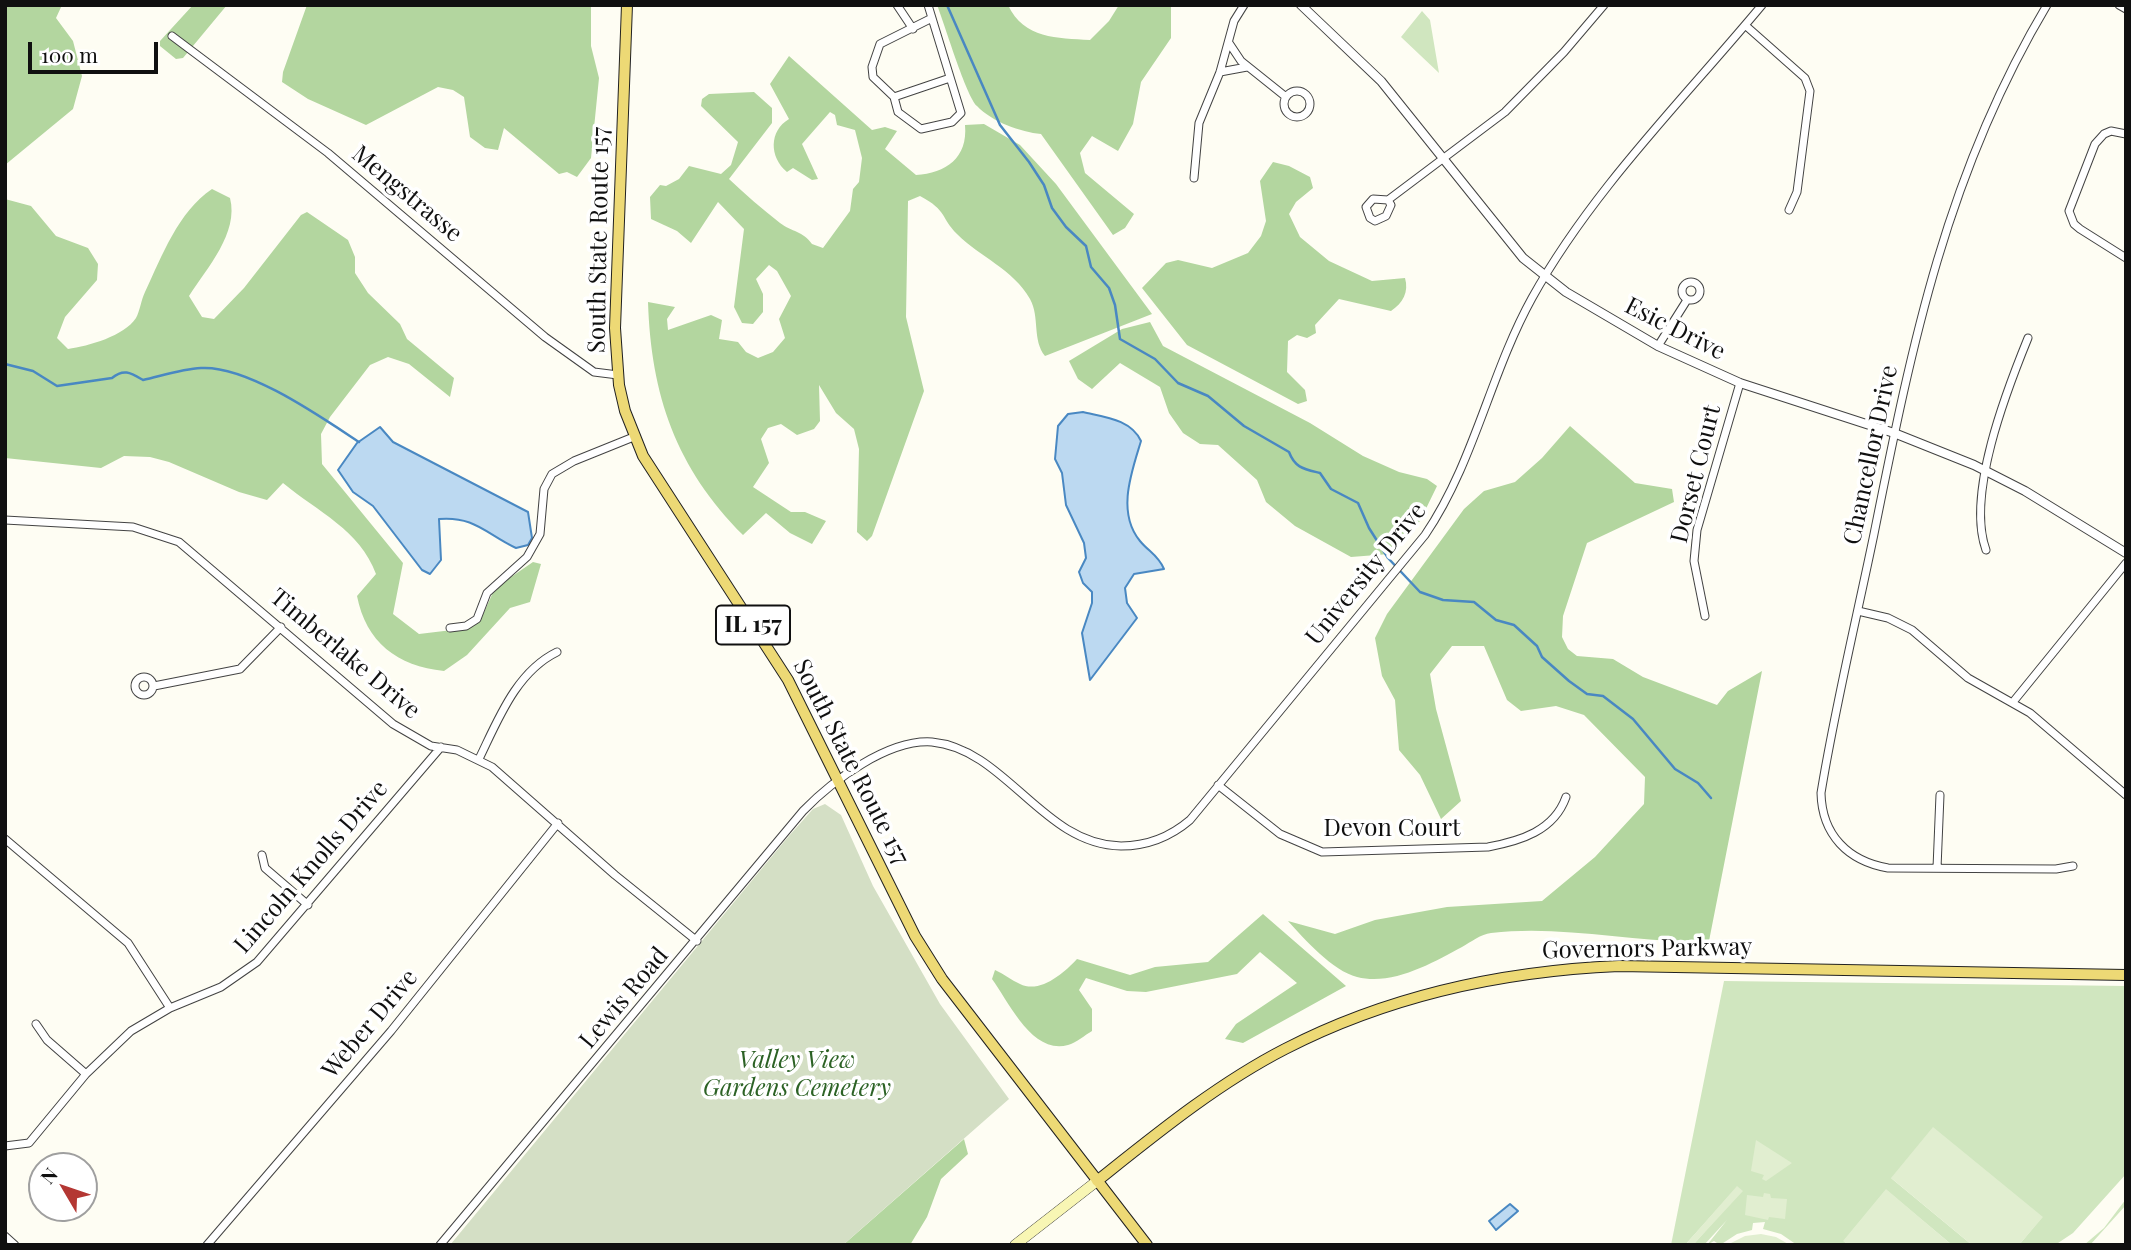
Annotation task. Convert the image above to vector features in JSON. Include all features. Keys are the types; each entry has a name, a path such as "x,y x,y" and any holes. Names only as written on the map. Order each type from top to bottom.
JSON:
{"main road":[{"name":"South State Route 157","path":"627,5 615,310 618,375 625,411 643,456 788,680 915,936 942,979 1147,1245"},
{"name":"Governors Parkway","path":"1097,1181 1197,1105 1284,1049 1387,1005 1457,985 1565,968 1619,966 2126,975"},
{"path":"1015,1245 1097,1181"}],"street":[{"path":"897,5 913,29"},
{"path":"928,5 932,18 950,78 961,113 952,122 921,129 898,112 894,97 873,77 872,67 880,44 932,18"},
{"path":"1195,178 1199,123 1230,43 1234,21 1244,5"},
{"name":"Esic Drive","path":"1301,5 1381,81 1523,258 1566,292 1658,346 1740,383 1894,433 1986,471 2126,553"},
{"path":"1388,200 1445,159 1532,87 1604,5"},
{"name":"University Drive","path":"840,782 888,749 932,742 971,756 1074,835 1093,842 1123,846 1148,843 1177,830 1196,813 1440,514 1452,493 1510,345 1545,276 1597,202 1762,5"},
{"name":"Chancellor Drive","path":"2048,5 1998,98 1958,191 1927,287 1894,433 1821,793 1826,823 1842,847 1865,862 1888,868 2056,869 2073,866"},
{"path":"2119,5 2126,9"},
{"path":"1745,25 1805,78 1810,90 1797,192 1789,210"},
{"name":"Mengstrasse","path":"172,36 328,153 416,224 545,337 594,372 618,375"},
{"path":"1230,43 1247,67 1286,97"},
{"path":"1220,72 1235,67 1247,67"},
{"path":"894,97 950,78"},
{"path":"2126,134 2111,131 2098,139 2069,211 2080,229 2126,258"},
{"path":"1658,346 1687,300"},
{"path":"1986,550 1980,533 1978,513 1986,471 2011,380 2028,338"},
{"name":"Dorset Court","path":"1705,616 1694,561 1698,530 1740,383"},
{"path":"450,628 466,626 477,619 487,593 527,557 540,534 544,489 552,474 564,466 636,436"},
{"name":"Timberlake Drive","path":"5,520 133,527 163,534 194,552 393,724 431,746 479,759 558,823 615,875 698,941"},
{"path":"2013,702 2126,563"},
{"path":"1858,611 1900,622 1968,678 2013,702 2126,794"},
{"path":"154,686 240,669 281,627"},
{"path":"479,759 524,677 542,659 557,652"},
{"name":"Lincoln Knolls Drive","path":"5,1146 29,1143 86,1074 131,1031 170,1008 202,996 240,975 273,946 441,747"},
{"name":"Lewis Road","path":"440,1245 698,941 803,811 821,792 840,782"},
{"name":"Devon Court","path":"1219,785 1294,843 1337,854 1488,847 1510,843 1548,823 1566,797"},
{"path":"1937,868 1940,795"},
{"name":"Weber Drive","path":"207,1245 391,1031 558,823"},
{"path":"5,839 128,943 170,1008"},
{"path":"262,855 265,867 308,905"},
{"path":"36,1024 47,1040 86,1074"},
{"path":"5,1236 15,1245"}],"green space":[{"path":"5,5 62,5 56,18 73,41 82,76 73,109 5,165"},
{"path":"193,5 227,5 183,58 176,59 160,46 160,41"},
{"path":"307,5 591,5 591,46 599,78 591,158 577,177 567,172 559,174 504,128 498,150 485,148 470,137 464,97 453,90 438,87 366,125 308,99 282,82 283,72"},
{"path":"937,5 1008,5 1023,25 1032,30 1054,37 1090,40 1109,21 1119,5 1171,5 1171,38 1141,82 1133,124 1118,151 1092,136 1080,153 1085,173 1134,214 1125,228 1113,235 1041,134 1007,125 977,106 962,75"},
{"path":"1422,11 1430,20 1439,73 1401,37"},
{"path":"789,56 872,130 885,127 897,131 885,149 916,175 937,171 953,162 963,146 965,125 984,124 1020,145 1056,184 1152,314 1045,356 1039,343 1033,306 1015,279 957,234 935,206 920,196 908,201 906,317 924,391 872,536 867,541 857,532 859,449 854,429 836,413 819,385 820,421 814,429 797,435 781,424 768,428 761,439 769,463 753,487 791,512 805,512 826,521 812,544 790,533 766,513 743,535 720,510 684,456 662,399 655,368 648,302 675,307 667,319 668,330 711,315 722,320 719,339 738,342 746,352 758,358 773,352 785,338 779,319 791,296 777,271 769,265 756,279 763,294 763,312 753,324 742,323 734,307 744,229 718,202 691,243 677,231 651,219 650,197 660,185 666,186 679,179 689,166 721,174 731,165 738,142 701,106 702,99 709,94 754,92 772,108 772,123 729,179 780,223 823,248 850,211 853,189 859,182 862,158 855,130 837,125 835,115 830,112 802,144 818,179 812,180 793,168 787,172 774,152 778,130 789,119 770,84"},
{"path":"1273,162 1289,166 1310,177 1313,188 1296,202 1289,214 1300,237 1329,261 1372,281 1405,278 1406,283 1404,297 1391,311 1339,299 1315,325 1316,333 1307,338 1297,335 1288,341 1287,372 1305,390 1307,401 1298,404 1187,345 1142,288 1166,263 1178,260 1212,268 1248,253 1261,236 1266,221 1260,181"},
{"path":"212,189 230,198 232,211 220,250 189,296 202,317 214,319 244,288 301,215 307,212 348,240 355,257 355,273 368,293 400,324 407,339 454,378 450,397 409,364 388,357 370,365 330,417 321,434 322,464 403,563 393,614 419,634 469,628 481,619 495,588 533,562 541,564 530,602 510,608 467,655 444,671 412,664 386,649 376,639 361,612 357,596 376,574 369,559 360,545 337,523 283,483 267,500 239,492 169,462 150,457 124,456 101,468 5,458 5,199 31,206 56,236 88,248 98,264 97,280 65,317 57,338 68,349 105,339 123,330 136,318 144,295 180,222"},
{"path":"1150,322 1163,346 1310,423 1363,456 1399,472 1427,479 1437,486 1420,521 1389,554 1351,557 1295,526 1266,502 1257,480 1218,445 1200,444 1183,433 1169,413 1160,387 1120,363 1092,389 1078,379 1069,361 1122,329"},
{"path":"1570,426 1635,483 1672,489 1674,502 1587,543 1563,616 1562,637 1568,649 1577,656 1613,659 1643,677 1717,705 1728,691 1762,671 1709,941 1654,940 1545,931 1491,933 1425,966 1398,976 1371,979 1348,974 1320,954 1288,921 1335,934 1375,920 1447,907 1542,901 1595,857 1644,804 1645,777 1584,715 1556,706 1521,711 1507,700 1484,646 1452,646 1430,674 1436,709 1461,801 1441,819 1420,775 1399,750 1395,700 1382,676 1375,638 1387,614 1464,509 1484,491 1515,482 1542,458"},
{"name":"Valley View Gardens Cemetery","path":"825,804 841,815 873,886 940,1004 1009,1099 843,1245 450,1245 788,837 813,809"},
{"path":"1263,914 1346,986 1243,1043 1225,1039 1236,1024 1297,983 1260,952 1237,974 1146,992 1127,991 1086,978 1079,990 1092,1009 1092,1031 1068,1045 1055,1046 1033,1035 1014,1013 992,979 995,970 1020,984 1036,986 1059,976 1077,959 1130,975 1155,967 1208,962"},
{"path":"1724,981 2126,986 2126,1174 2073,1233 2055,1245 2019,1245 2042,1217 1891,1178 1972,1245 1952,1245 1886,1190 1844,1241 1848,1245 1797,1245 1781,1234 1763,1229 1765,1222 1753,1223 1752,1230 1737,1234 1720,1245 1714,1241 1707,1245 1727,1220 1704,1245 1693,1245 1735,1197 1731,1194 1685,1245 1671,1245","holes":["1791,1163 1768,1177 1752,1167"]},
{"path":"1933,1127 2043,1217 2019,1245 1972,1245 1891,1178"},
{"path":"964,1139 968,1154 941,1179 927,1217 910,1245 843,1245"},
{"path":"1756,1140 1792,1163 1766,1181 1762,1179 1764,1175 1751,1171"},
{"path":"1737,1186 1743,1191 1693,1245 1685,1245"},
{"path":"1886,1189 1952,1245 1848,1245 1843,1241"},
{"path":"1764,1193 1770,1194 1771,1198 1787,1199 1785,1219 1769,1217 1768,1220 1745,1215 1747,1195 1763,1197"},
{"path":"2126,1199 2126,1205 2090,1245 2084,1245 2104,1228"},
{"path":"1761,1234 1776,1237 1790,1245 1727,1245 1745,1236"}],"water":[{"path":"1083,412 1124,423 1141,441 1128,491 1129,517 1140,541 1164,569 1134,574 1125,588 1127,603 1137,618 1090,680 1082,633 1092,603 1092,592 1083,583 1079,572 1086,558 1084,543 1066,505 1062,473 1055,459 1058,426 1068,414"},
{"path":"380,427 393,442 528,512 532,538 528,545 516,548 471,523 439,519 441,560 430,574 422,570 373,506 353,492 338,470 357,443"},
{"path":"1510,1204 1518,1211 1496,1230 1489,1221"}],"waterway":[{"path":"947,5 1000,125 1044,185 1052,208 1066,227 1086,246 1091,267 1109,288 1115,305 1120,339 1155,359 1178,383 1208,396 1244,426 1289,452 1301,467 1320,473 1331,489 1358,503 1369,528 1388,558 1420,592 1443,600 1474,602 1496,620 1514,625 1537,646 1542,657 1569,681 1587,694 1603,696 1633,719 1675,769 1698,783 1711,798"},
{"path":"5,364 33,371 57,386 112,378 124,372 143,380 179,371 219,369 283,394 359,442"}]}
